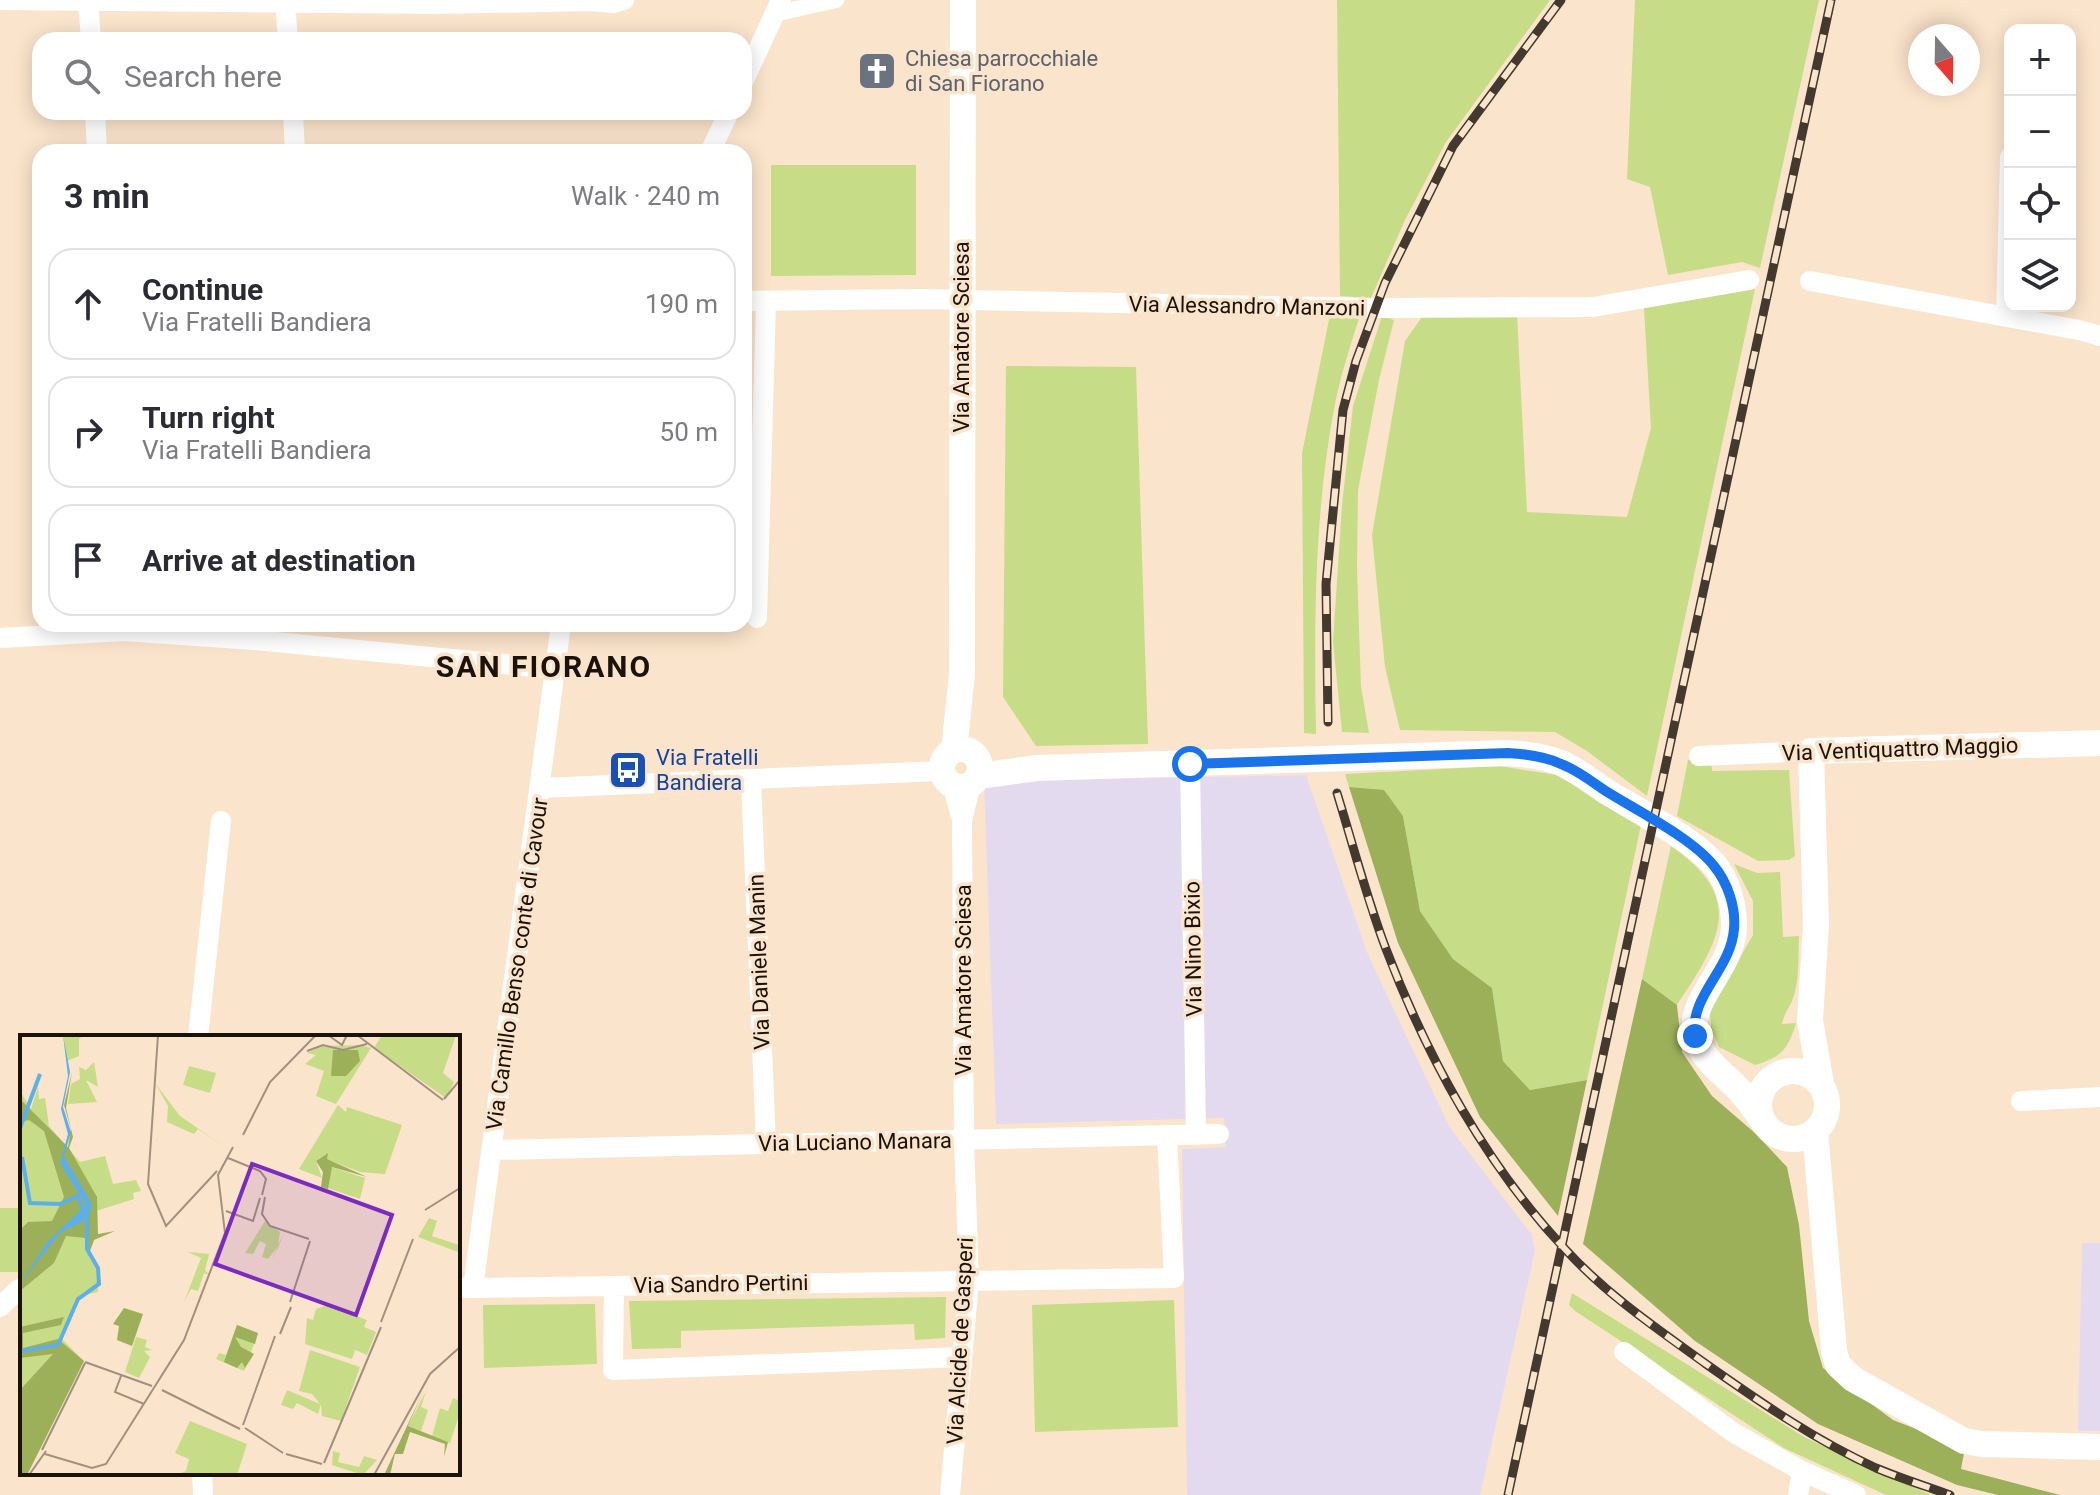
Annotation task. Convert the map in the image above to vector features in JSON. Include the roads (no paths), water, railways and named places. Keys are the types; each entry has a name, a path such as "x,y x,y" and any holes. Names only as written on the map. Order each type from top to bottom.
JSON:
{"street":[{"path":"0,0 614,3 624,0"},
{"path":"752,63 778,7 836,0"},
{"name":"Via Amatore Sciesa","path":"963,0 964,1140"},
{"path":"88,1 90,32"},
{"path":"285,3 287,32"},
{"path":"95,120 97,144"},
{"path":"293,120 295,144"},
{"path":"714,144 725,120"},
{"path":"2006,317 2010,168"},
{"name":"Via Alessandro Manzoni","path":"752,301 961,300 1377,308 1593,307 1749,280"},
{"path":"1810,281 2100,336"},
{"path":"757,618 766,302"},
{"path":"0,638 74,632"},
{"path":"167,632 555,669"},
{"name":"Via Camillo Benso conte di Cavour","path":"466,1288 492,1150 560,632"},
{"name":"Via Ventiquattro Maggio","path":"1699,756 2100,743"},
{"path":"540,788 964,768 1508,753 1536,755 1564,764 1691,845 1713,864 1722,877 1732,908 1732,945 1727,960 1700,1003 1694,1028 1701,1051 1714,1067 1728,1079 1769,1131 1786,1139 1802,1138 1815,1131 1825,1117 1827,1105 1810,1020 1816,924 1811,751"},
{"name":"Via Nino Bixio","path":"1190,764 1196,1134"},
{"name":"Via Daniele Manin","path":"751,780 766,1144"},
{"path":"198,1035 221,821"},
{"path":"1763,1121 1758,1106 1760,1094 1781,1073 1810,1020"},
{"path":"1728,1079 1806,1073 1821,1084"},
{"path":"2021,1101 2100,1097"},
{"path":"1815,1131 1831,1332 1838,1365 1853,1379 1964,1441 2100,1447"},
{"name":"Via Luciano Manara","path":"492,1150 1219,1134"},
{"name":"Via Sandro Pertini","path":"466,1288 1174,1278 1167,1135"},
{"name":"Via Alcide de Gasperi","path":"950,1495 969,1281 964,1140"},
{"path":"614,1286 613,1370 962,1357"},
{"path":"0,1307 14,1289"},
{"path":"1624,1352 1734,1433 1802,1471 1856,1495"},
{"path":"1798,1495 1802,1471"},
{"path":"202,1475 203,1495"}],"railway":[{"path":"1328,722 1326,584 1343,410 1356,361 1385,283 1453,146 1561,0"},
{"path":"1508,1495 1831,0"},
{"path":"1337,793 1379,930 1420,1030 1484,1146 1536,1216 1614,1296 1747,1392 1853,1457 1950,1495"}],"place":[{"name":"Chiesa parrocchiale di San Fiorano","path":"877,71"},
{"name":"Via Fratelli Bandiera","path":"628,770"}],"district":[{"name":"SAN FIORANO","path":"544,666"}]}
